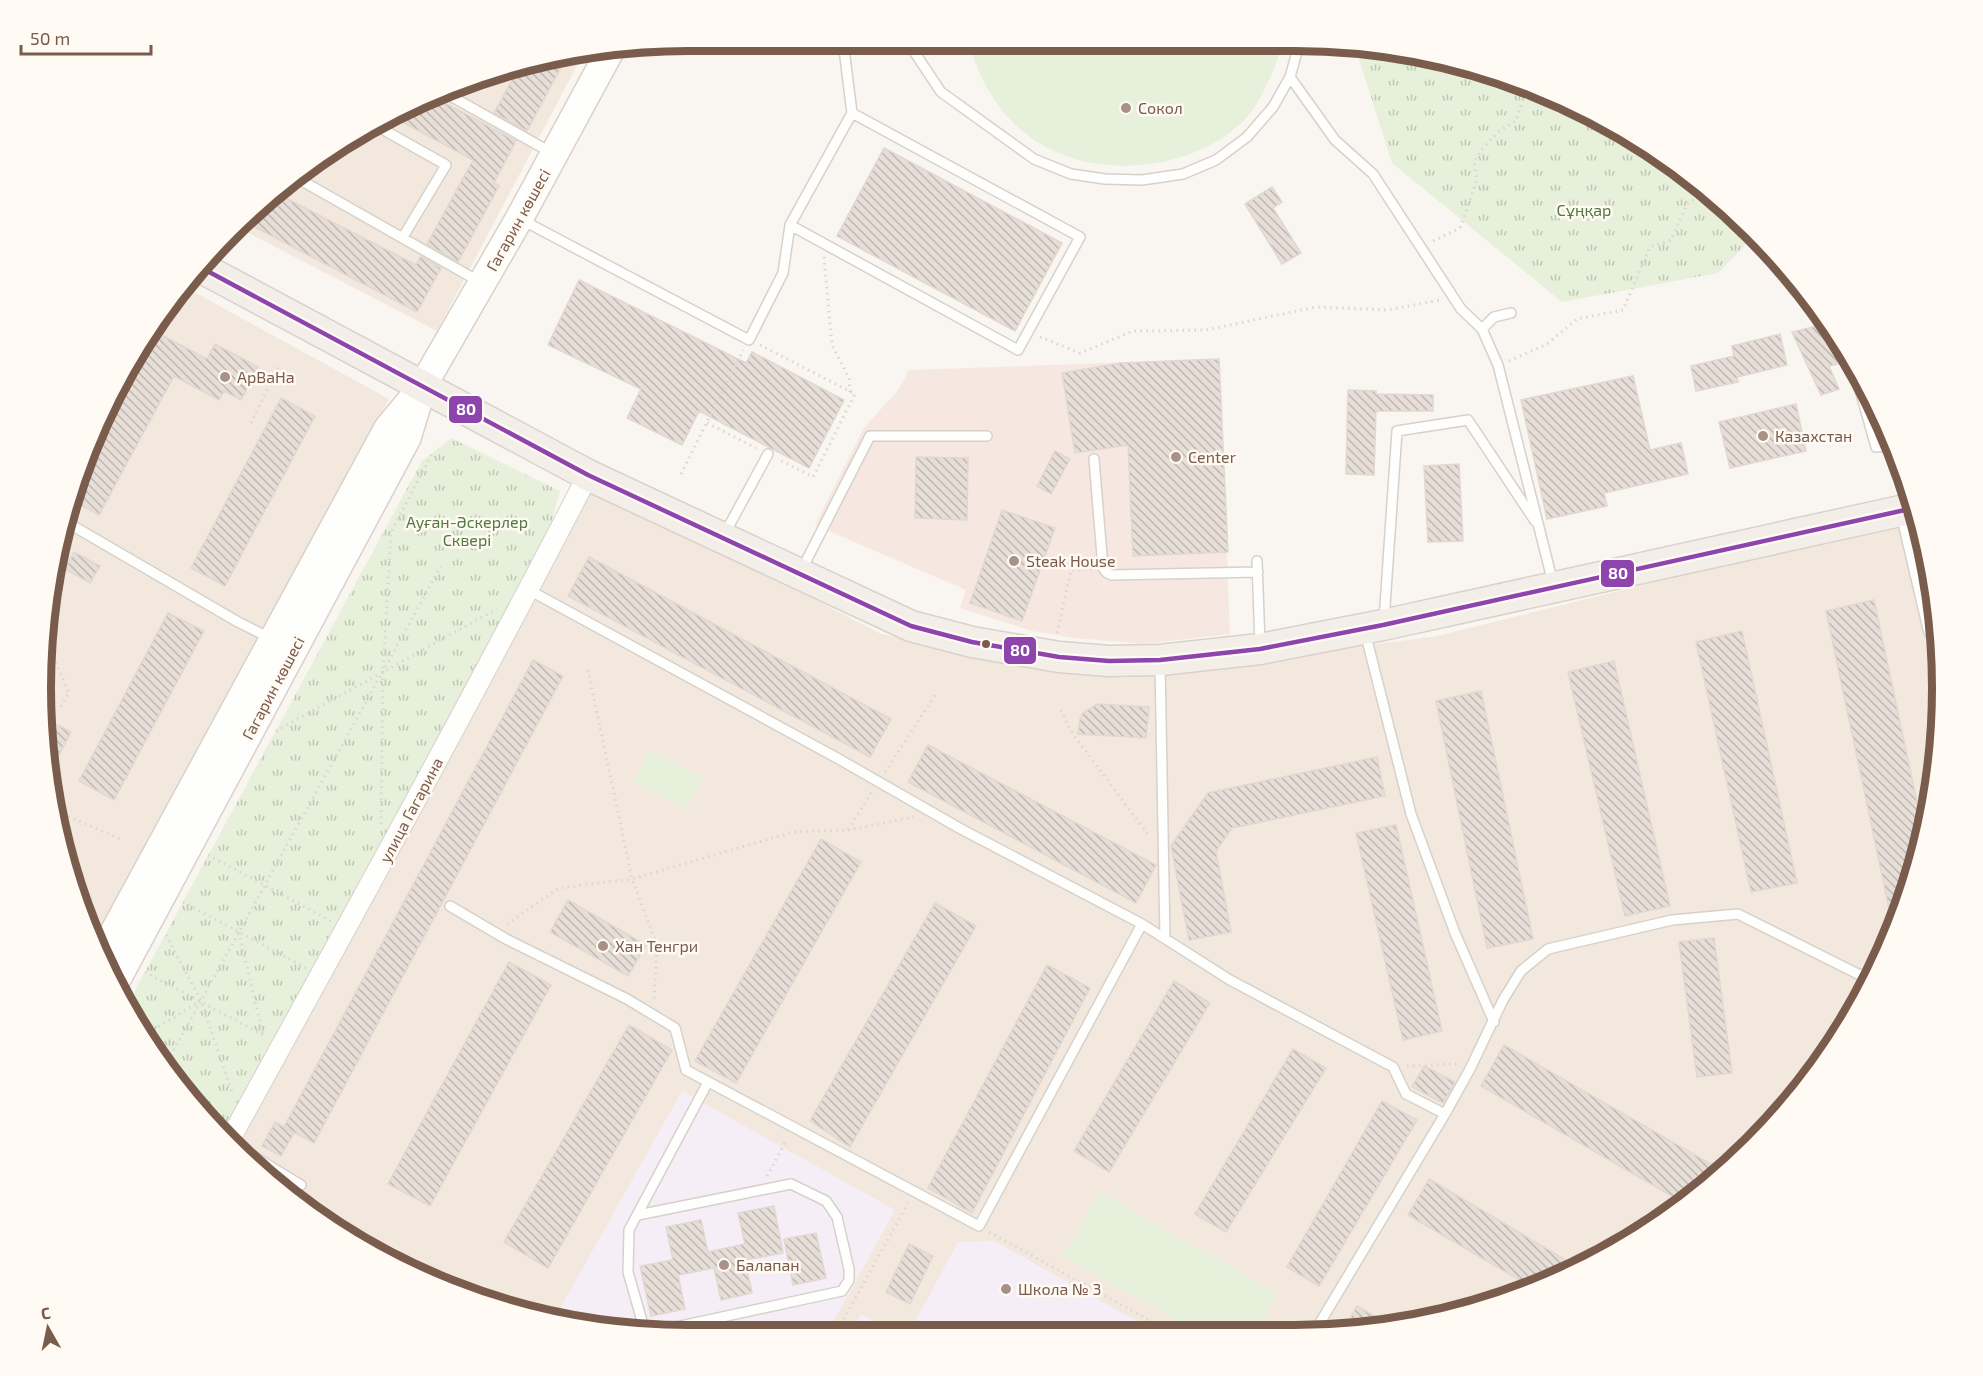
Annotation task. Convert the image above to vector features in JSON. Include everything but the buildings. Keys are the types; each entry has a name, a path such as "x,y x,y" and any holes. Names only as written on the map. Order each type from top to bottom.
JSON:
{"main road":[{"path":"208,269 422,387 588,474 911,626 941,635 1059,657 1109,661 1160,660 1260,649 1308,635 1374,627 1906,509"}],"street":[{"name":"Гагарин көшесі","path":"119,974 388,428 422,387 519,219 607,56"},
{"name":"улица Гагарина","path":"233,1133 380,868 529,590 588,474"},
{"name":"Гагарин көшесі","path":"106,947 283,645"}],"lane":[{"path":"519,219 749,339 783,273 790,225 852,113 844,51"},
{"path":"914,51 941,92 1034,159 1071,174 1105,179 1142,180 1183,174 1216,160 1247,137 1273,107 1290,76 1297,51"},
{"path":"1290,76 1335,140 1373,174 1461,309 1482,329 1498,365 1554,587"},
{"path":"451,96 554,154"},
{"path":"790,225 1018,350 1028,332 1080,237 852,113"},
{"path":"383,129 446,165 403,237"},
{"path":"303,181 482,283"},
{"path":"1482,329 1494,317 1511,313"},
{"path":"1863,400 1876,447 1885,446"},
{"path":"1494,1022 1455,933 1412,814 1374,627 1397,431 1468,420 1540,528"},
{"path":"800,573 870,436 987,436"},
{"path":"722,538 768,454"},
{"path":"1094,459 1103,568 1112,575 1258,572"},
{"path":"72,526 238,622 283,645"},
{"path":"1257,561 1260,649"},
{"path":"529,590 934,814 1142,924 1230,980 1393,1066 1406,1094 1445,1114"},
{"path":"1160,660 1166,938"},
{"path":"450,906 495,932 627,999 675,1028 686,1070 979,1226 1142,924"},
{"path":"1319,1324 1445,1114 1494,1022 1503,1000 1521,971 1548,949 1672,920 1738,914 1860,975 1864,974"},
{"path":"643,1324 628,1272 629,1230 708,1082"},
{"path":"264,1163 301,1185"},
{"path":"638,1215 791,1184 826,1201 837,1217 849,1269 849,1280 842,1291 685,1325"}],"path":[{"path":"1421,248 1460,228 1477,180 1474,162 1482,149 1498,132 1516,121 1525,94"},
{"path":"1498,365 1547,344 1577,319 1623,310 1650,247 1671,240 1687,204 1698,195"},
{"path":"823,244 832,345 849,378 850,392"},
{"path":"1028,332 1080,353 1133,331 1206,330 1316,307 1388,310 1453,297"},
{"path":"681,474 749,339 855,394 813,477 707,423"},
{"path":"251,423 278,367"},
{"path":"380,832 383,672 391,532 433,452"},
{"path":"170,1058 441,566"},
{"path":"1057,635 1071,570 1103,568"},
{"path":"276,731 502,606"},
{"path":"52,645 53,656 69,693 60,708"},
{"path":"588,670 632,879 657,945 654,1015"},
{"path":"848,830 937,692"},
{"path":"1061,710 1070,730 1165,858"},
{"path":"64,814 120,839"},
{"path":"495,932 559,888 632,879 793,832 848,830 934,814"},
{"path":"208,855 336,924"},
{"path":"183,902 311,970"},
{"path":"239,932 263,1035"},
{"path":"166,934 201,1001 234,1096"},
{"path":"145,972 268,1038"},
{"path":"151,1030 201,1001"},
{"path":"1393,1066 1458,1064 1470,1069"},
{"path":"760,1190 794,1127"},
{"path":"841,1325 914,1192"},
{"path":"979,1226 1158,1325"}],"shaded area":[{"path":"580,60 437,331 245,231 268,209 334,158 406,117 444,99 483,85"},
{"path":"191,290 389,399 100,934 73,853 56,771 52,730 52,646 63,564 85,483 99,444 136,369 158,334"},
{"path":"1219,359 1230,634 1143,644 1074,638 1032,631 960,608 966,590 815,525 864,428 898,390 909,370"},
{"path":"588,481 881,634 1125,678 1437,636 1903,521 1931,648 1931,730 1920,812 1910,853 1884,932 1866,970 1825,1042 1800,1076 1774,1108 1715,1167 1649,1218 1613,1240 1539,1277 1460,1303 1419,1313 1337,1324 688,1325 605,1320 564,1313 483,1291 444,1277 406,1259 334,1218 268,1167 236,1136"},
{"name":"Балапан","path":"682,1091 895,1210 832,1325 646,1324 558,1312"},
{"name":"Школа № 3","path":"994,1241 1144,1325 913,1325 958,1242"},
{"path":"861,1314 881,1325 855,1325"}],"green space":[{"name":"Сокол","path":"971,51 1279,51 1272,74 1252,110 1239,125 1219,140 1197,152 1172,160 1120,166 1069,157 1031,138 1006,115 996,102"},
{"name":"Сұңқар","path":"1358,54 1419,63 1460,73 1539,99 1577,117 1649,158 1715,209 1749,242 1718,273 1562,302 1392,163"},
{"name":"Ауған-Әскерлер Сквері","path":"451,438 560,491 547,538 226,1126 183,1076 158,1042 131,997 422,461"},
{"path":"649,750 702,777 686,809 633,782"},
{"path":"1099,1192 1278,1294 1261,1325 1184,1325 1063,1256"}],"transit line":[{"name":"80","path":"207,271 588,475 911,626 972,642 1059,657 1109,661 1160,660 1260,649 1383,625 1906,510"}],"place":[{"name":"Сокол","path":"1126,108"},
{"name":"АрВаНа","path":"225,377"},
{"name":"Казахстан","path":"1763,436"},
{"name":"Center","path":"1176,457"},
{"name":"Steak House","path":"1014,561"},
{"name":"Хан Тенгри","path":"603,946"},
{"name":"Балапан","path":"724,1265"},
{"name":"Школа № 3","path":"1006,1289"}]}
